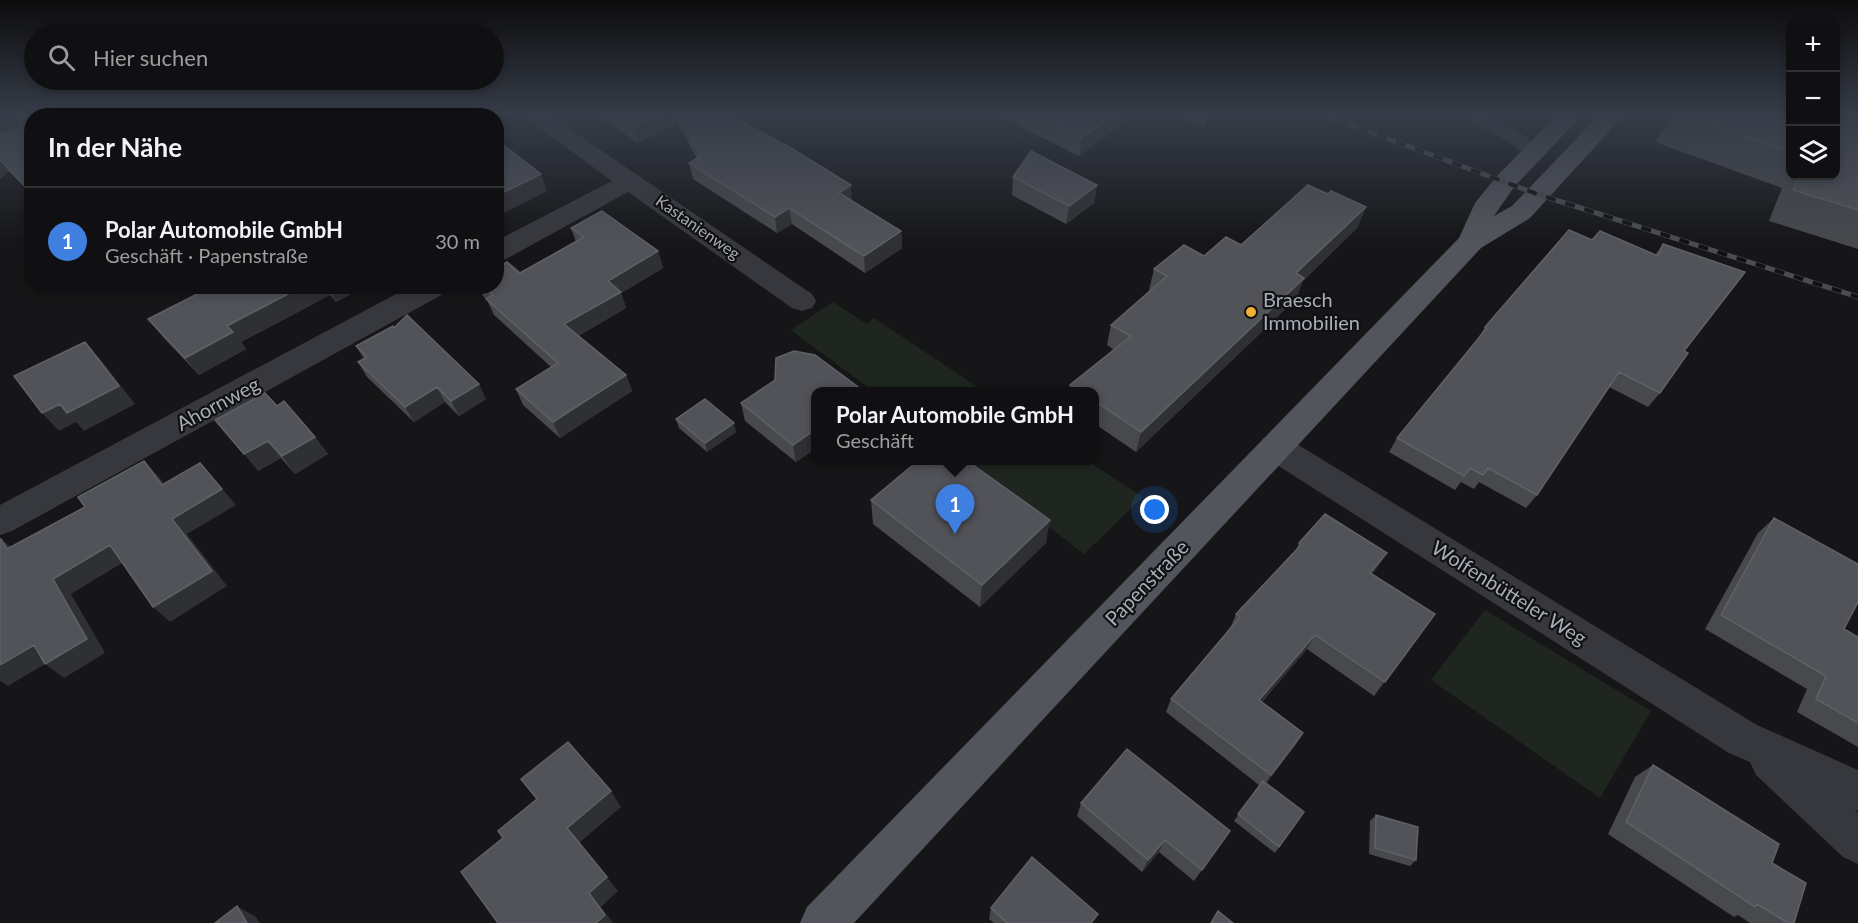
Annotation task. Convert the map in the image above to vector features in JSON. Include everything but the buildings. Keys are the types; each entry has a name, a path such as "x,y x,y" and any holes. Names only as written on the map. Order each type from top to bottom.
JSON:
{"main road":[{"name":"Papenstraße","path":"1471,242 1484,209 1530,157"},
{"name":"Papenstraße","path":"822,923 1471,242 1521,212 1573,157"}],"street":[{"name":"Kastanienweg","path":"598,157 802,301"},
{"path":"504,250 632,180"},
{"name":"Ahornweg","path":"0,521 420,294"},
{"name":"Wolfenbütteler Weg","path":"1275,447 1743,739 1858,791"},
{"name":"Wolfenbütteler Weg","path":"1743,739 1858,842"}],"shaded area":[{"path":"833,302 867,324 874,318 978,387 868,387 791,330"},
{"path":"968,465 1094,465 1143,497 1084,554"},
{"path":"1485,610 1651,711 1600,798 1431,680"}],"railway":[{"path":"1437,157 1537,194 1858,297"}],"place":[{"name":"Braesch Immobilien","path":"1251,312"},
{"name":"Polar Automobile GmbH","path":"955,534"}]}
